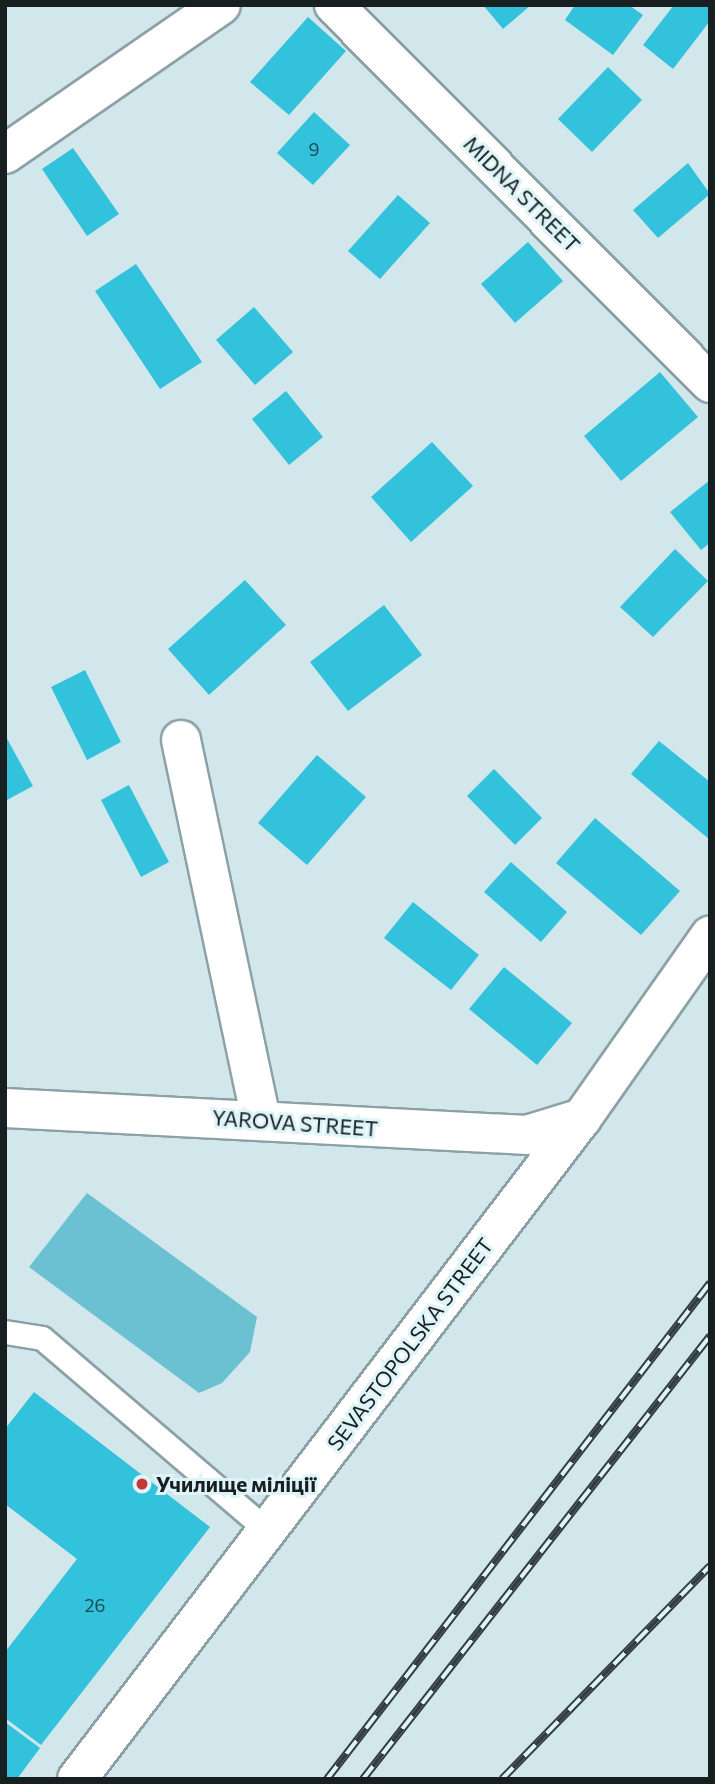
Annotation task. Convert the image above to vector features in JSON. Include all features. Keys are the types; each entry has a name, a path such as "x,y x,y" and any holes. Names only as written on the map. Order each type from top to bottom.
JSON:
{"street":[{"path":"5,154 221,5"},
{"name":"MIDNA STREET","path":"334,5 710,383"},
{"path":"181,740 261,1119"},
{"name":"SEVASTOPOLSKA STREET","path":"76,1779 582,1118 710,936"},
{"name":"YAROVA STREET","path":"5,1108 261,1119 471,1136 527,1135 582,1118"}],"lane":[{"path":"5,1332 42,1338 267,1530"}],"shaded area":[{"path":"87,1193 257,1317 250,1352 222,1383 199,1393 29,1267"}],"building":[{"path":"483,5 531,5 503,29"},
{"path":"575,5 629,5 643,15 613,55 565,20"},
{"path":"674,5 709,5 710,21 673,69 643,45"},
{"path":"308,17 346,51 289,115 250,82"},
{"path":"608,67 642,100 592,152 558,119"},
{"path":"314,112 350,145 313,185 277,153"},
{"path":"73,148 119,214 87,236 42,169"},
{"path":"688,163 710,194 658,238 633,210"},
{"path":"398,195 430,223 380,279 348,251"},
{"path":"528,242 563,281 515,323 481,284"},
{"path":"136,264 202,362 160,389 95,291"},
{"path":"254,307 293,352 255,385 216,340"},
{"path":"660,372 698,417 621,481 584,436"},
{"path":"286,391 323,437 289,465 252,419"},
{"path":"432,442 473,486 411,542 371,497"},
{"path":"710,480 710,543 701,550 670,512"},
{"path":"675,549 708,581 653,637 620,607"},
{"path":"245,580 286,625 209,695 168,649"},
{"path":"384,605 422,655 348,711 310,662"},
{"path":"85,670 121,742 87,760 51,687"},
{"path":"5,735 33,786 5,801"},
{"path":"659,741 710,782 710,840 631,774"},
{"path":"317,755 366,797 307,865 258,823"},
{"path":"494,769 542,818 515,845 467,796"},
{"path":"129,785 169,862 141,877 101,800"},
{"path":"595,818 680,891 641,935 556,863"},
{"path":"511,862 567,912 541,942 484,892"},
{"path":"413,902 479,955 451,990 384,938"},
{"path":"504,967 572,1023 537,1065 469,1009"},
{"path":"34,1392 210,1527 41,1745 5,1718 5,1652 77,1559 5,1504 5,1429"},
{"path":"5,1722 40,1748 17,1779 5,1779"}],"railway":[{"path":"327,1779 710,1283"},
{"path":"363,1779 710,1336"},
{"path":"502,1779 710,1566"}],"place":[{"name":"Училище міліції","path":"142,1484"}]}
